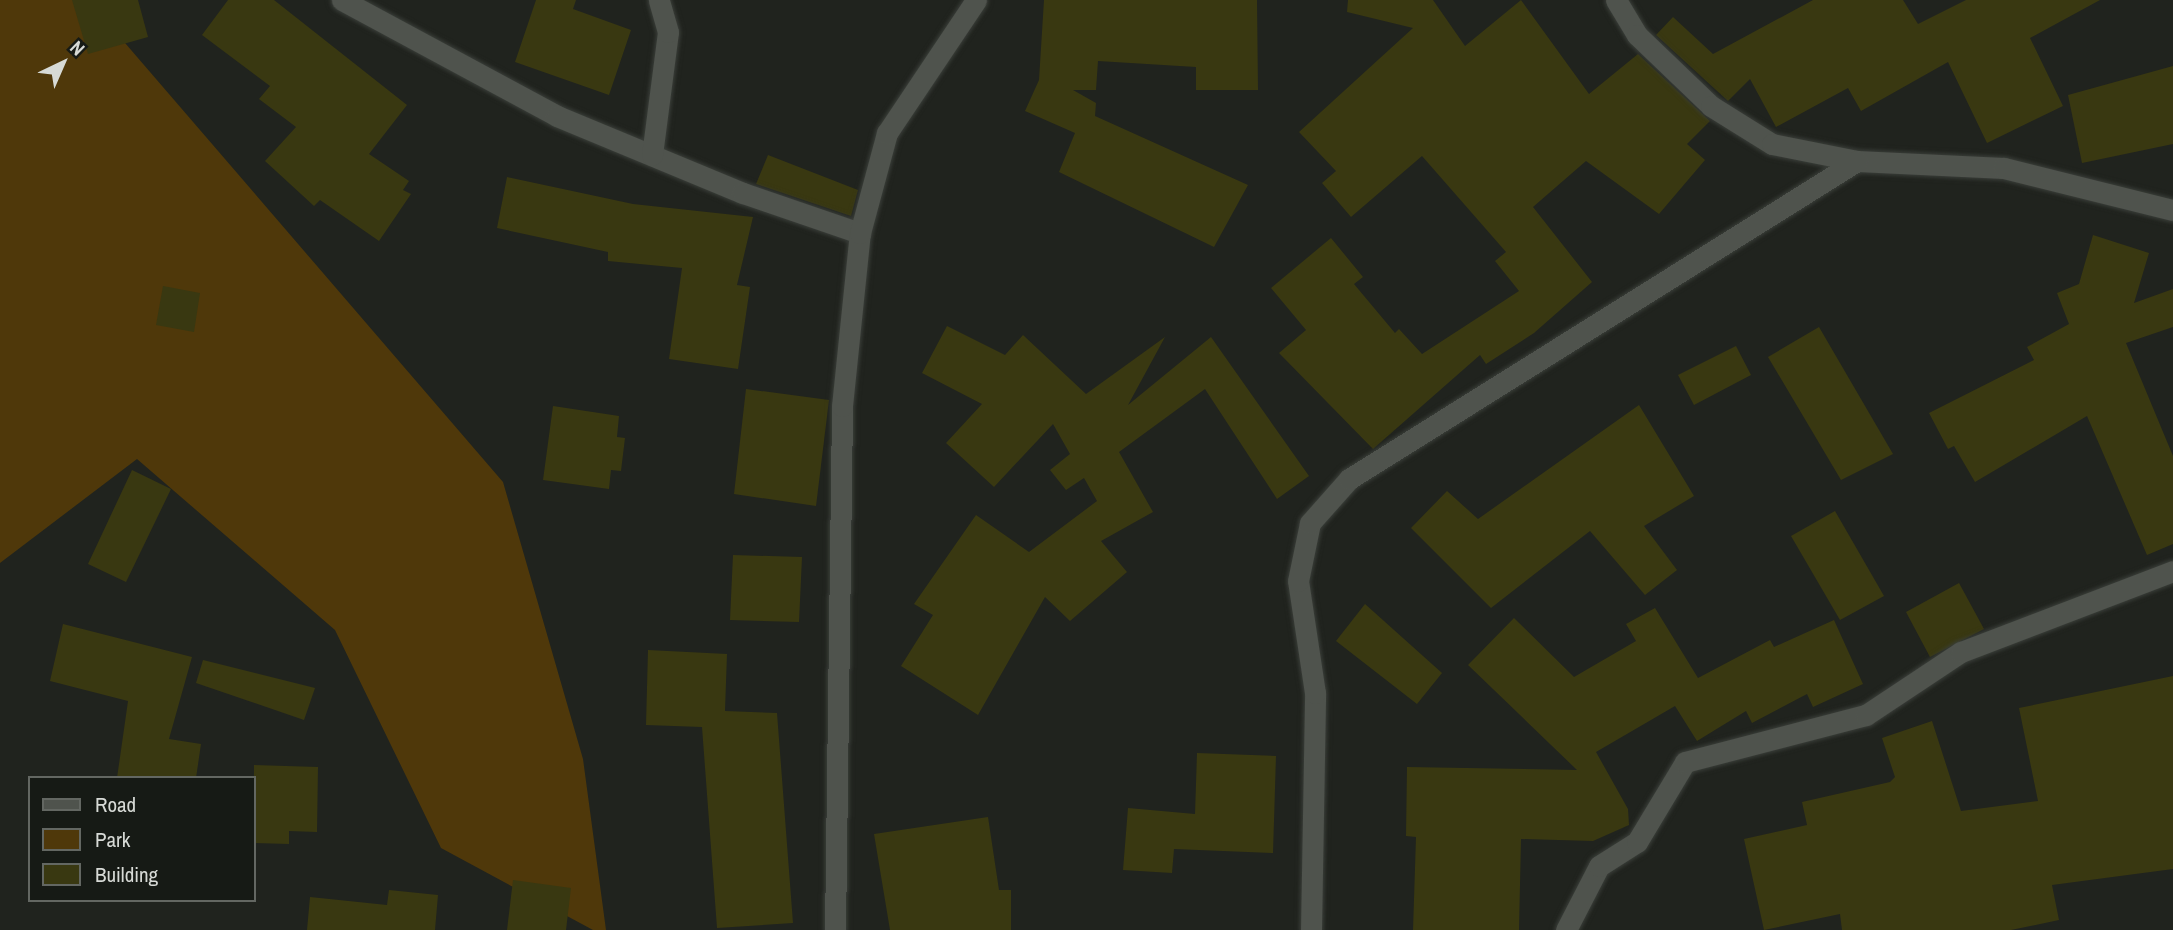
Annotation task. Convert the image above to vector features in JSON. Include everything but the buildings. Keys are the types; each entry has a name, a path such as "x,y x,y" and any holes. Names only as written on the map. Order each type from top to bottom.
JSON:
{"street":[{"path":"342,0 557,116 652,155 860,233"},
{"path":"652,155 668,32 659,0"},
{"path":"835,930 842,406 860,233 887,133 976,0"},
{"path":"1616,0 1637,35 1711,106 1772,144 1857,161 2004,168 2173,210"},
{"path":"1311,930 1315,693 1298,582 1310,523 1349,479 1857,161"},
{"path":"1566,930 1599,866 1637,842 1685,762 1866,715 1961,652 2173,571"}],"green space":[{"path":"0,0 88,0 503,482 583,759 606,930 593,930 441,848 335,630 137,459 0,563"}]}
